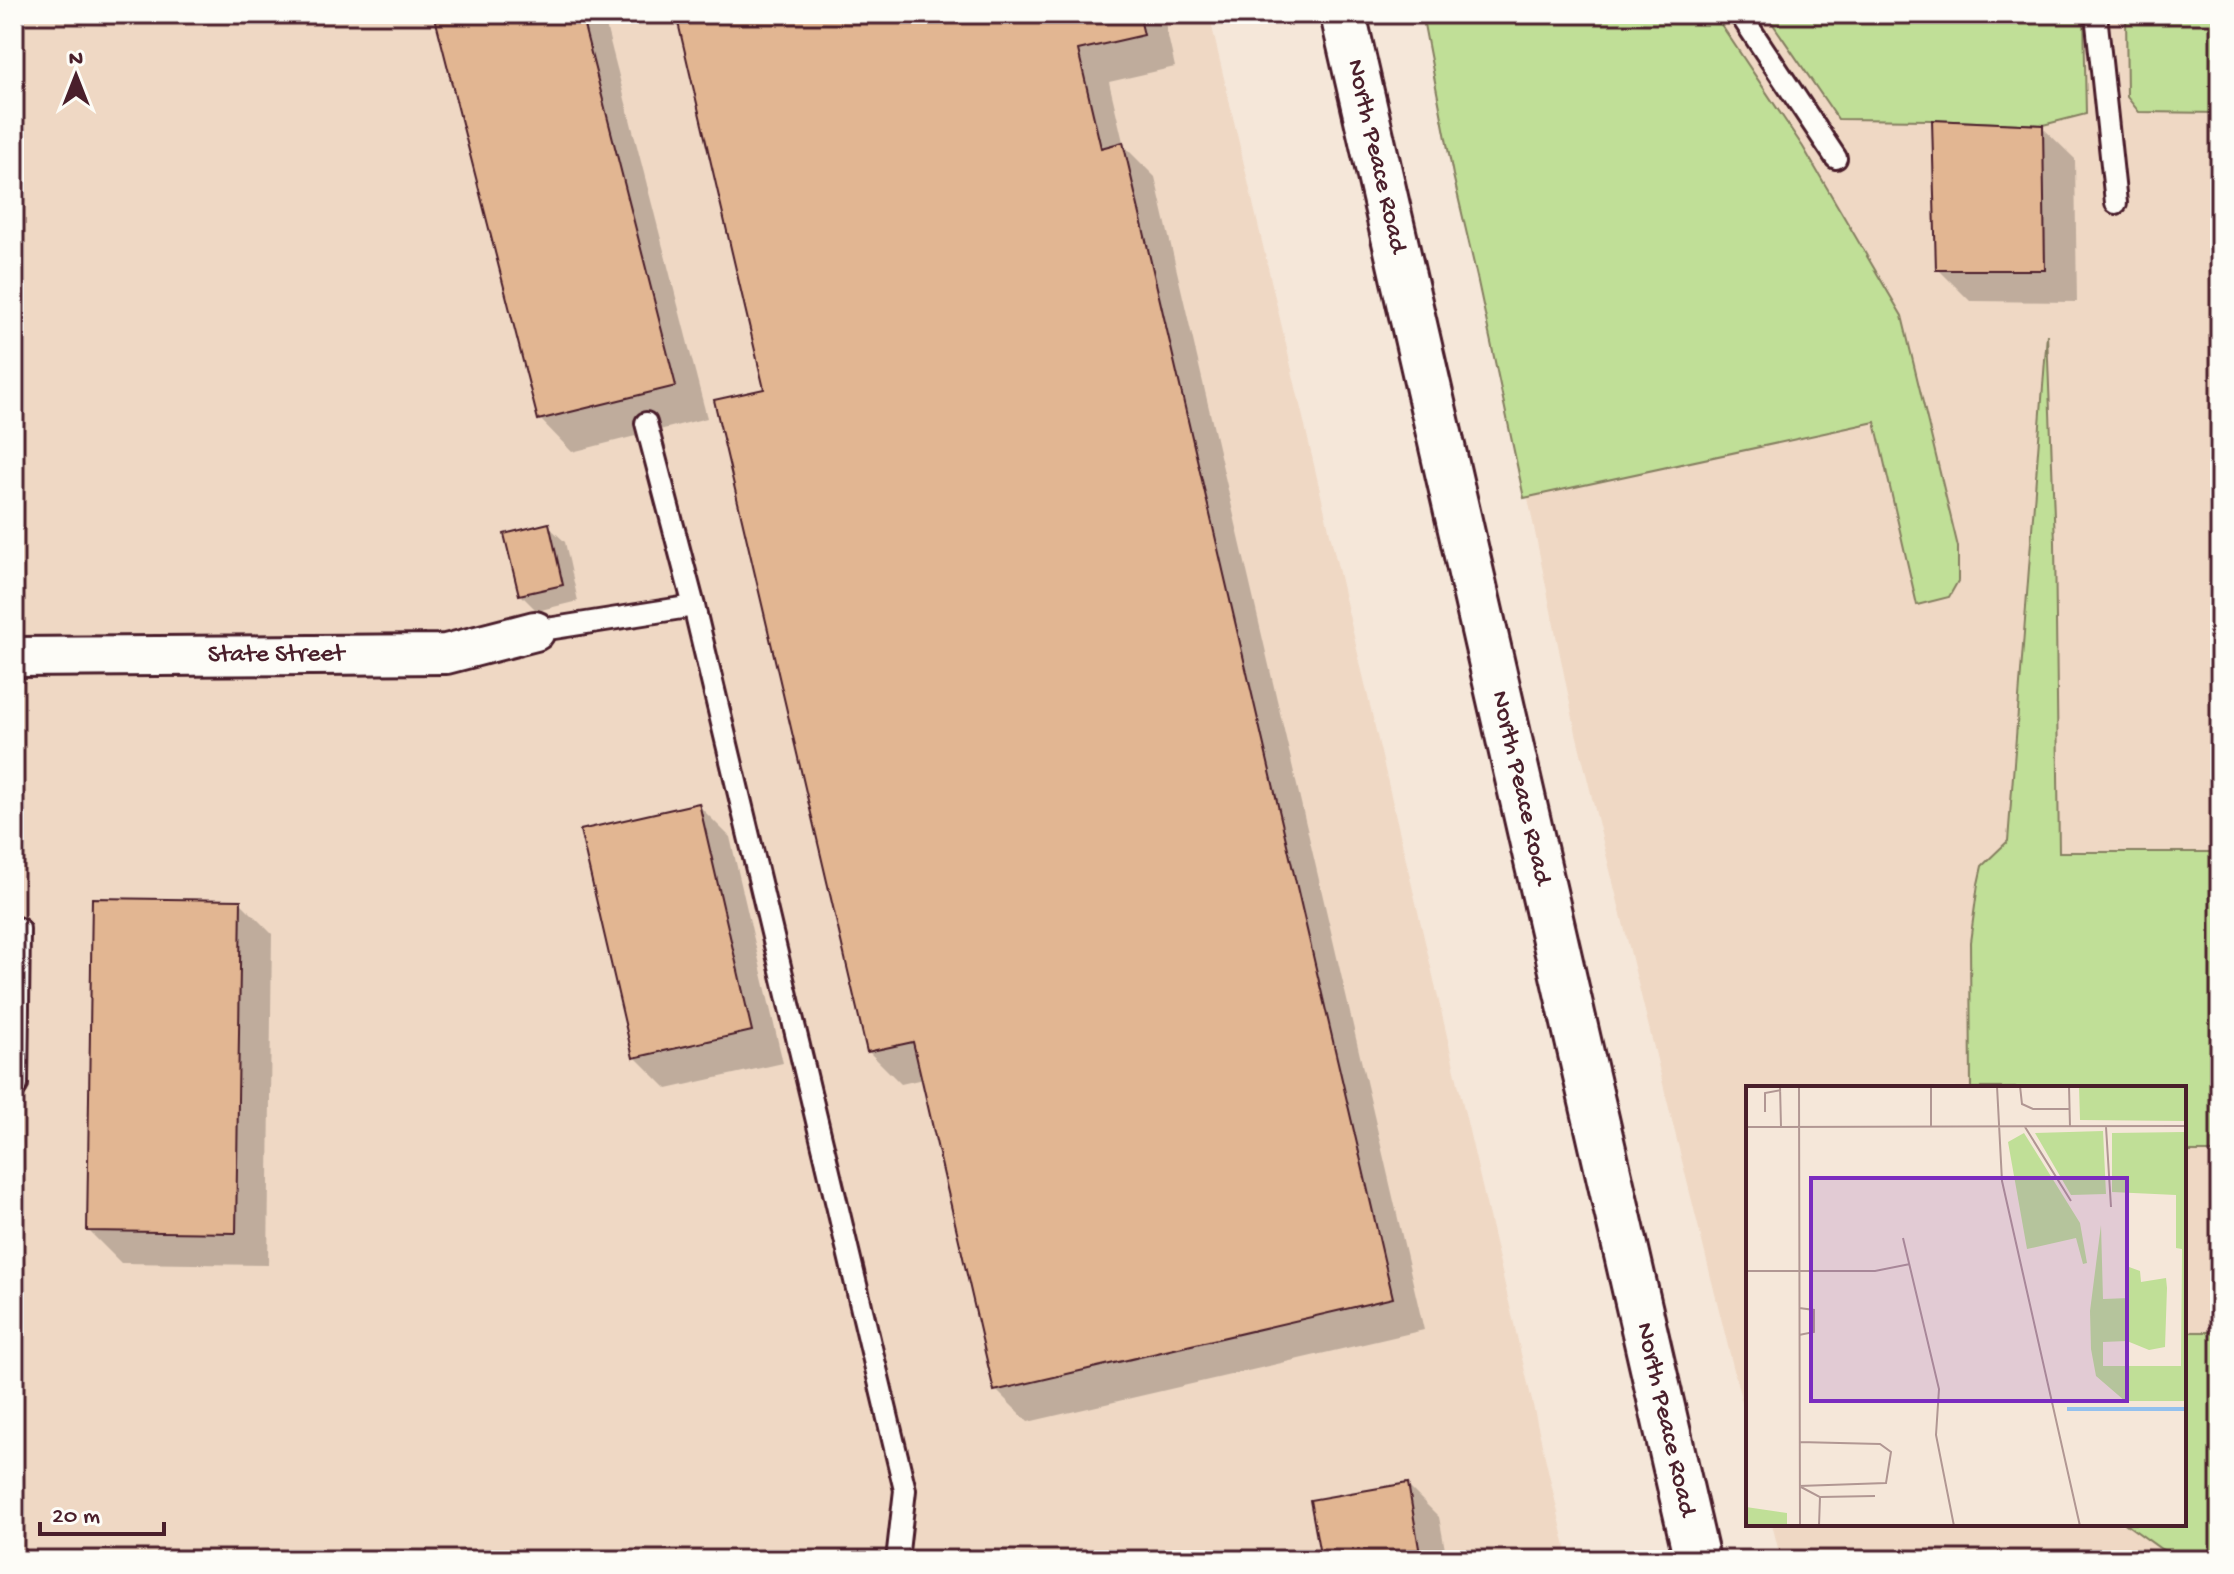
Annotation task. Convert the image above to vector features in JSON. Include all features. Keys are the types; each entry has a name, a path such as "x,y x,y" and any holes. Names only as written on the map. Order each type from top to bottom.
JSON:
{"main road":[{"name":"North Peace Road","path":"1343,14 1697,1560"}],"street":[{"name":"State Street","path":"14,657 446,654 535,631"}],"lane":[{"path":"1740,14 1836,158"},
{"path":"2096,14 2116,203"},
{"path":"646,423 694,606 905,1490 897,1560"},
{"path":"535,631 694,606"},
{"path":"14,927 19,929 17,1085 14,1089"}],"shaded area":[{"path":"14,14 1209,14 1569,1560 14,1560"},
{"path":"1429,14 2220,14 2220,1560 1781,1560 1772,1526 2186,1526 2186,1086 1746,1086 1746,1419 1576,733"}],"green space":[{"path":"1422,14 1714,14 1803,147 1902,316 1958,547 1958,581 1949,597 1917,605 1875,422 1524,498 1453,175"},
{"path":"1766,14 2084,14 2086,114 2043,125 1838,119"},
{"path":"2126,14 2220,14 2220,113 2139,112 2127,97"},
{"path":"2047,334 2055,542 2059,852 2220,852 2220,1152 2186,1152 2186,1086 1971,1086 1970,942 1978,884 1982,866 2008,841"},
{"path":"2186,1332 2220,1332 2220,1560 2187,1560 2161,1549 2129,1526 2186,1526"}],"building":[{"path":"434,14 581,14 676,386 538,420"},
{"path":"676,14 1139,14 1144,35 1078,50 1101,148 1123,142 1393,1298 994,1391 913,1042 867,1052 714,400 764,389"},
{"path":"1932,120 2043,125 2045,270 1936,270"},
{"path":"549,523 563,585 519,595 504,534"},
{"path":"699,803 752,1031 633,1058 580,830"},
{"path":"92,898 241,900 236,1233 87,1231"},
{"path":"1408,1483 1421,1560 1321,1560 1310,1500"}]}
